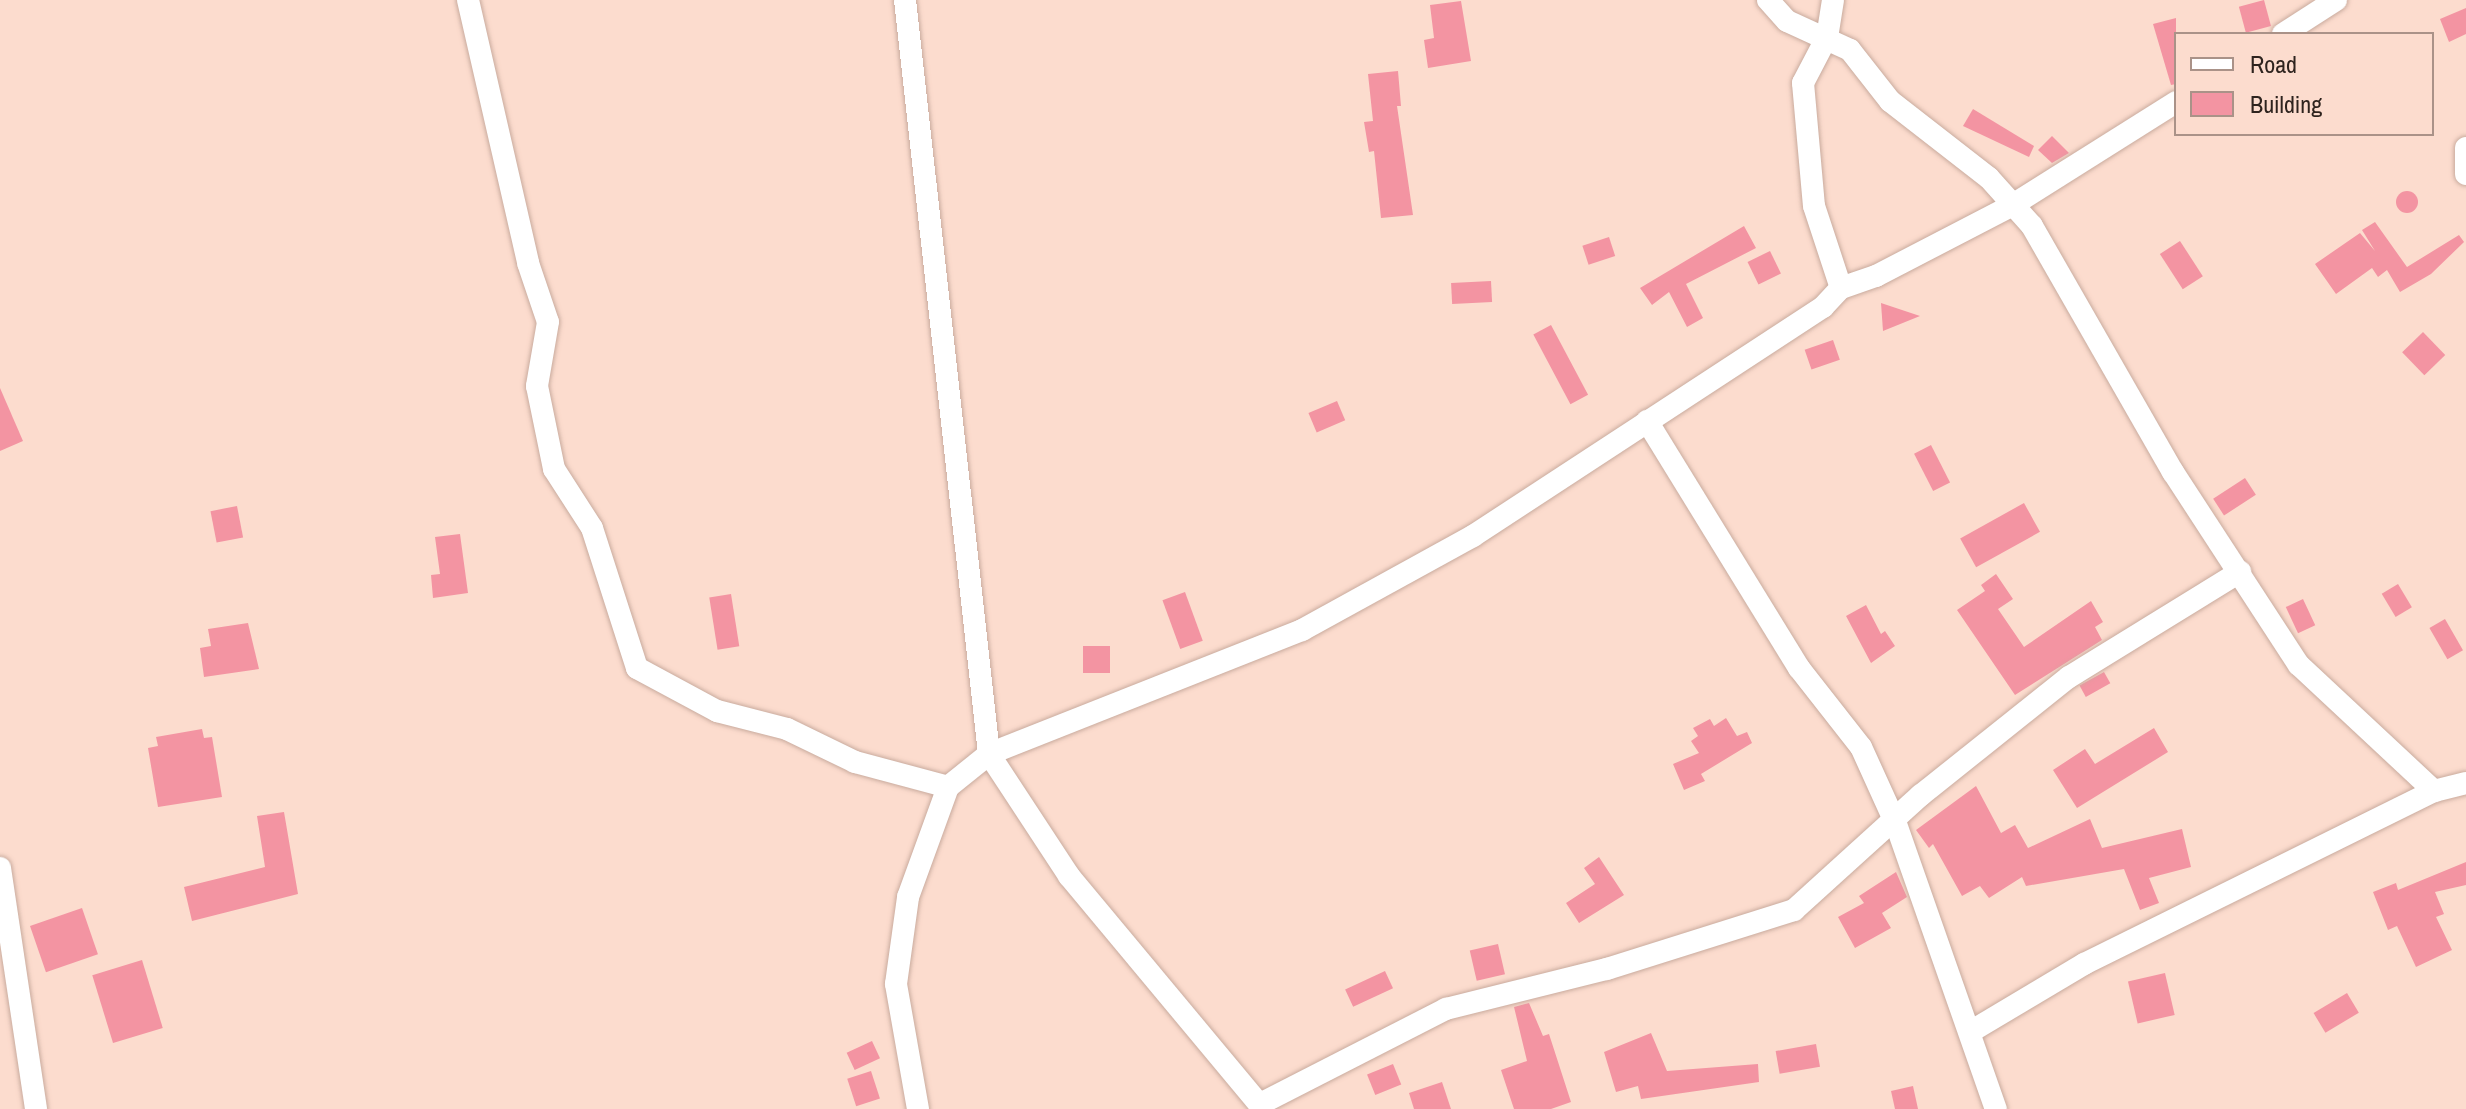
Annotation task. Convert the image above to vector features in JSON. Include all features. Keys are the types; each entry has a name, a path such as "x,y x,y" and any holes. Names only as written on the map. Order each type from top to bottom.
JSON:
{"street":[{"path":"468,0 528,263 548,322 537,386 554,469 592,528 637,668 717,711 787,729 855,762 948,787"},
{"path":"905,0 989,754 1069,876 1262,1106 1446,1009 1607,969 1794,910 1896,824 1921,795 2069,677 2240,572"},
{"path":"1768,0 1787,21 1850,50 1890,101 1989,178 2032,226 2173,472 2299,665 2434,791"},
{"path":"1833,0 1827,37 1803,83 1814,206 1841,288"},
{"path":"2286,32 2336,0"},
{"path":"918,1109 896,984 908,897 948,787 989,754 1302,630 1473,536 1823,307 1841,288 1876,276 2011,206 2174,103"},
{"path":"2466,148 2466,174"},
{"path":"1647,421 1799,668 1861,747 1896,824 1996,1109"},
{"path":"1970,1032 2084,964 2434,791 2466,783"},
{"path":"0,868 36,1109"}],"building":[{"path":"2264,0 2271,26 2246,32 2239,7"},
{"path":"1461,1 1471,61 1428,68 1424,40 1434,38 1430,5"},
{"path":"2466,8 2466,34 2449,42 2440,19"},
{"path":"2176,18 2174,84 2171,85 2153,24"},
{"path":"1398,71 1401,106 1397,106 1413,215 1381,218 1374,151 1369,152 1364,122 1373,121 1368,74"},
{"path":"1973,109 2034,146 2029,157 1963,126"},
{"path":"2052,136 2069,153 2052,163 2038,150"},
{"path":"2407,191 2415,194 2418,202 2415,210 2407,213 2399,210 2396,202 2399,194"},
{"path":"2375,222 2407,267 2459,235 2464,242 2431,274 2400,292 2387,270 2378,277 2372,268 2336,294 2315,264 2360,233 2375,251 2362,230"},
{"path":"1744,226 1756,248 1686,284 1703,318 1687,327 1669,292 1652,305 1640,288"},
{"path":"1609,237 1615,256 1589,265 1582,246"},
{"path":"2180,241 2203,276 2183,289 2160,254"},
{"path":"1770,251 1781,273 1758,284 1748,262"},
{"path":"1491,281 1492,302 1452,304 1451,283"},
{"path":"1881,303 1920,316 1883,331"},
{"path":"1551,325 1588,395 1570,404 1533,334"},
{"path":"2423,332 2445,355 2424,375 2402,352"},
{"path":"1833,340 1840,360 1811,370 1805,350"},
{"path":"0,388 23,441 0,451"},
{"path":"1337,401 1345,420 1317,432 1308,413"},
{"path":"1931,445 1950,482 1933,491 1914,454"},
{"path":"2245,478 2256,495 2224,515 2213,499"},
{"path":"2024,503 2040,532 1976,567 1960,538"},
{"path":"237,506 243,537 217,543 210,511"},
{"path":"460,534 468,593 433,598 431,575 440,574 435,537"},
{"path":"1996,574 2013,599 1998,609 2024,647 2091,601 2103,622 2095,627 2102,640 2015,695 1957,610 1985,591 1981,585"},
{"path":"2398,584 2412,607 2396,617 2382,594"},
{"path":"1185,592 1203,641 1180,649 1162,600"},
{"path":"731,594 739,646 718,650 709,597"},
{"path":"2303,599 2315,625 2298,633 2286,607"},
{"path":"1866,605 1881,634 1885,631 1895,646 1871,663 1846,616"},
{"path":"2445,619 2463,650 2447,659 2429,628"},
{"path":"248,623 259,669 204,677 200,648 211,646 208,629"},
{"path":"1083,646 1110,646 1110,673 1083,673"},
{"path":"2104,672 2110,683 2086,697 2080,686"},
{"path":"1726,718 1737,736 1747,732 1752,743 1701,774 1705,781 1684,790 1673,764 1699,753 1691,741 1698,736 1693,728 1710,719 1714,726"},
{"path":"2154,728 2168,752 2077,808 2053,770 2085,749 2095,764"},
{"path":"202,729 204,738 212,737 222,797 158,807 148,748 158,746 156,737"},
{"path":"1976,786 2001,833 2015,825 2028,848 2090,819 2102,848 2182,829 2191,867 2149,878 2159,903 2140,910 2124,869 2026,886 2022,877 1989,898 1980,886 1962,896 1933,844 1929,848 1916,830"},
{"path":"284,812 298,894 192,921 184,887 265,867 257,816"},
{"path":"1599,857 1624,895 1579,923 1566,903 1595,884 1584,868"},
{"path":"2466,862 2466,885 2435,892 2444,914 2436,917 2452,950 2416,967 2397,926 2388,930 2373,892 2396,883 2398,890"},
{"path":"1896,872 1907,897 1882,913 1891,928 1855,948 1838,917 1864,903 1859,896"},
{"path":"82,908 98,954 46,972 30,926"},
{"path":"1498,944 1505,974 1477,981 1470,951"},
{"path":"142,960 163,1028 113,1043 92,975"},
{"path":"1385,971 1393,988 1353,1007 1345,990"},
{"path":"2165,973 2175,1015 2138,1023 2128,982"},
{"path":"2347,993 2359,1013 2325,1033 2314,1013"},
{"path":"1529,1003 1543,1036 1549,1034 1571,1102 1551,1109 1514,1109 1501,1070 1527,1061 1514,1007"},
{"path":"1651,1033 1667,1071 1758,1064 1759,1082 1641,1099 1638,1086 1616,1092 1604,1052"},
{"path":"872,1041 880,1058 855,1070 847,1053"},
{"path":"1816,1044 1820,1067 1780,1074 1776,1051"},
{"path":"1393,1064 1401,1084 1375,1095 1367,1074"},
{"path":"871,1071 880,1099 856,1106 847,1079"},
{"path":"1442,1082 1451,1109 1414,1109 1409,1093"},
{"path":"1913,1086 1918,1109 1895,1109 1891,1091"}]}
